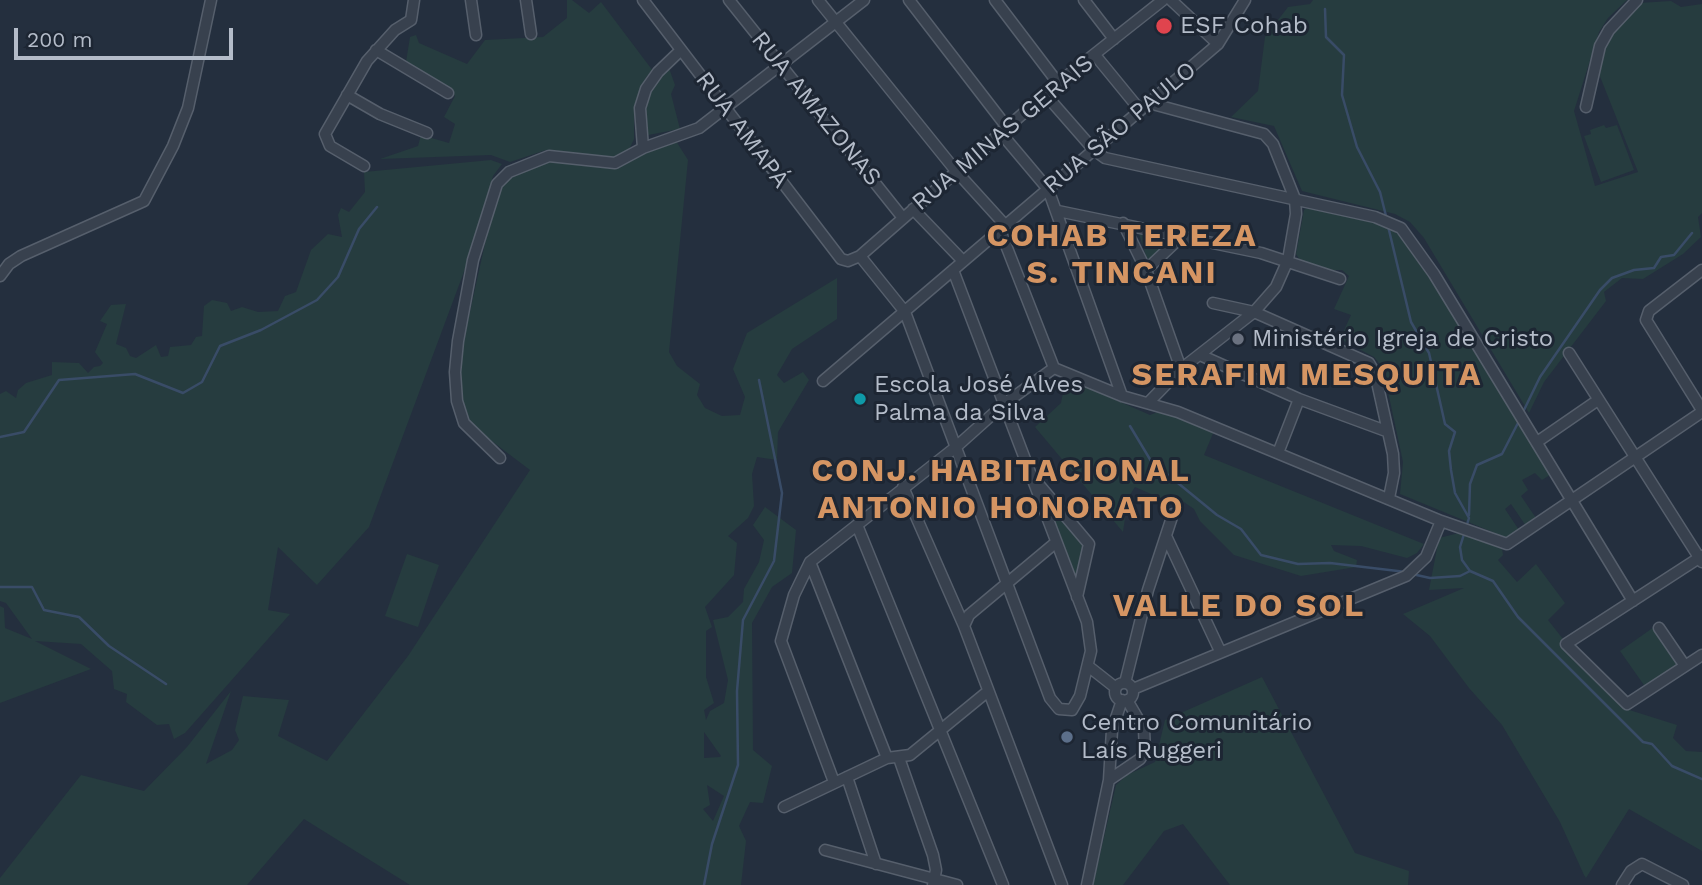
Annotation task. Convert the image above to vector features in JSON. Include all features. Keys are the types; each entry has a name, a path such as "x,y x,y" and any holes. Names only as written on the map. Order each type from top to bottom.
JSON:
{"street":[{"path":"0,276 9,264 21,256 144,201 173,146 188,108 211,0"},
{"path":"364,166 330,146 325,134 376,50 394,30 411,20 414,0"},
{"path":"471,0 476,35"},
{"path":"526,0 531,34"},
{"name":"RUA AMAPÁ","path":"643,0 841,259 852,260 860,256"},
{"name":"RUA AMAZONAS","path":"729,0 904,218"},
{"path":"818,0 1002,228 1054,368 1122,397 1148,403 1278,453 1501,544 1513,542 1702,411 1648,324 1649,311 1702,270"},
{"path":"500,458 464,423 457,401 455,372 473,260 497,184 509,172 549,156 615,163 643,148 699,128 864,0"},
{"path":"909,0 1048,189 1122,397"},
{"path":"995,0 1058,83"},
{"path":"1084,0 1114,39"},
{"name":"RUA MINAS GERAIS","path":"860,256 1003,129 1163,0"},
{"path":"1171,0 1218,44"},
{"name":"RUA SÃO PAULO","path":"823,381 1218,44 1245,0"},
{"path":"1586,107 1600,46 1609,30 1637,0"},
{"path":"376,50 448,93"},
{"path":"643,148 640,107 646,89 658,72 681,50"},
{"path":"1095,55 1140,110"},
{"path":"1045,94 1094,150 1120,162 1375,217 1391,222 1410,238 1633,601"},
{"path":"347,95 380,114 427,132"},
{"path":"1148,403 1181,369 1254,312 1282,278 1288,260 1295,199 1273,145 1258,130 1149,103"},
{"path":"913,209 963,261"},
{"path":"1058,211 1183,235 1288,260 1340,279"},
{"path":"1124,223 1146,270 1181,369"},
{"path":"1146,270 1183,235"},
{"path":"860,256 905,312 1050,698 1059,709 1072,710 1088,666 1091,639 953,270"},
{"path":"1213,303 1254,312 1369,363 1376,373 1386,431 1394,454 1394,473 1389,498"},
{"path":"1569,353 1701,559 1566,643 1627,704 1702,655"},
{"path":"1200,355 1299,399 1386,431"},
{"path":"834,782 781,641 794,595 810,562 956,447 1004,404 1054,368"},
{"path":"1278,453 1299,399"},
{"path":"1537,442 1598,400"},
{"path":"1031,476 1089,544 1077,598"},
{"path":"903,487 964,626 1062,885"},
{"path":"1087,885 1108,780 1112,730 1124,700 1147,590 1174,514"},
{"path":"1108,780 1140,759 1145,751 1143,729 1124,700 1116,694 1125,687 1406,576 1426,557 1441,521"},
{"path":"857,525 1003,885"},
{"path":"1166,536 1220,651"},
{"path":"964,626 970,615 1054,544"},
{"path":"810,562 887,758"},
{"path":"1660,628 1685,666"},
{"path":"1088,666 1125,687"},
{"path":"785,807 887,758 909,755 987,692"},
{"path":"899,758 933,855 934,882"},
{"path":"847,778 876,864"},
{"path":"825,850 934,882 957,885"},
{"path":"1622,885 1630,871 1642,864 1683,885"}],"green space":[{"path":"567,0 572,0 589,13 601,2 653,71 647,76 634,107 634,139 627,154 609,159 546,150 510,162 491,155 380,159 418,146 421,135 449,143 455,124 444,117 455,96 406,62 410,37 416,35 419,43 467,64 485,40 543,37 567,18"},
{"path":"1313,0 1627,0 1608,18 1599,32 1574,111 1595,186 1638,172 1599,74 1608,36 1639,3 1671,1 1681,7 1702,4 1702,213 1698,217 1701,237 1683,254 1643,279 1622,278 1604,292 1606,301 1544,382 1529,413 1424,238 1410,222 1395,214 1302,191 1274,126 1231,117 1258,91 1265,37 1288,7 1310,4"},
{"path":"669,68 675,85 671,94 680,129 648,135 645,107 655,81"},
{"path":"1604,125 1606,128 1617,125 1634,170 1601,182 1584,136 1591,134 1590,130"},
{"path":"676,141 688,160 669,352 677,366 700,384 697,395 705,408 722,416 740,415 745,397 733,369 747,333 837,278 837,319 792,349 777,375 784,383 803,372 809,380 778,432 777,460 757,457 752,474 754,506 748,518 728,536 737,543 734,575 705,607 712,627 706,631 706,677 714,703 704,710 706,720 710,711 724,703 728,680 713,620 728,617 743,602 744,589 759,562 764,540 753,525 765,507 796,530 792,573 772,587 752,623 753,750 772,766 763,803 750,802 739,826 746,841 741,885 410,885 304,819 247,885 0,885 0,878 81,775 144,791 187,747 231,691 206,764 232,750 239,740 235,730 243,696 289,700 278,736 327,761 408,656 530,470 485,436 467,417 460,390 461,352 496,194 511,174 546,157 610,167 632,161 650,148","holes":["704,732 721,756 720,757 704,758","707,785 724,796 713,821 703,809 710,805"]},
{"path":"491,160 502,164 493,176 478,234 369,527 317,585 278,547 268,610 290,614 185,733 174,739 169,724 157,725 126,702 127,694 114,689 112,671 81,644 35,641 91,669 0,703 0,606 4,608 5,628 32,639 6,603 0,601 0,394 6,391 16,398 18,390 26,383 52,375 52,362 79,363 88,373 94,367 100,366 103,363 95,352 107,324 100,321 111,305 126,304 116,344 126,348 130,356 136,358 156,345 161,357 168,356 170,347 191,345 196,337 202,336 204,306 212,300 227,303 231,311 242,307 258,312 278,311 285,296 296,292 311,250 328,234 342,237 338,215 341,208 349,212 365,192 364,172"},
{"path":"1310,206 1383,224 1411,243 1550,475 1542,480 1535,473 1522,480 1528,490 1521,496 1536,518 1526,526 1511,504 1505,509 1519,530 1507,538 1400,494 1403,462 1383,368 1374,357 1340,339 1351,315 1334,309 1349,276 1342,270 1320,270 1300,260 1296,254 1304,210"},
{"path":"1138,231 1175,236 1148,262"},
{"path":"1066,378 1150,415 1163,410 1214,431 1204,455 1424,544 1417,553 1407,558 1361,546 1331,545 1334,551 1357,560 1356,567 1301,576 1234,555 1200,521 1194,509 1181,500 1167,501 1135,487 1128,498 1123,532 1035,427 1061,403"},
{"path":"1049,503 1085,540 1079,580 1075,581"},
{"path":"1459,533 1502,549 1503,555 1498,560 1517,582 1536,564 1565,603 1548,620 1563,639 1561,644 1623,708 1677,725 1673,738 1686,751 1702,752 1702,851 1629,809 1586,878 1560,822 1502,725 1469,688 1430,636 1403,614 1464,588 1429,590 1439,538"},
{"path":"407,554 439,565 418,627 385,616"},
{"path":"1654,627 1679,665 1646,688 1620,651"},
{"path":"1262,677 1355,853 1409,871 1408,885 1230,885 1183,824 1164,831 1123,885 1093,885 1116,785 1127,775 1155,762 1165,720"}],"waterway":[{"path":"1325,9 1326,37 1344,55 1342,95 1357,147 1380,192 1387,220"},
{"path":"0,437 24,432 59,380 135,374 183,393 202,382 220,346 261,330 317,300 338,277 359,229 377,207"},
{"path":"1388,226 1411,322 1429,353 1445,424 1455,432 1449,451 1451,470 1455,493 1469,518 1460,547 1462,560 1470,571 1493,581 1518,617 1643,742 1652,744 1672,766 1702,779"},
{"path":"1523,412 1540,377 1600,290 1612,278 1634,270 1654,268 1661,257 1674,255 1692,233"},
{"path":"704,885 712,844 738,765 737,691 743,620 774,561 782,493 759,380"},
{"path":"1469,515 1470,484 1477,465 1502,454 1519,421"},
{"path":"1130,426 1151,461 1217,515 1241,529 1261,555 1298,564 1330,563 1406,572"},
{"path":"1412,574 1430,578 1460,576 1470,571"},
{"path":"0,587 32,587 44,610 79,617 109,646 166,684"}],"place":[{"name":"ESF Cohab","path":"1164,26"},
{"name":"Ministério Igreja de Cristo","path":"1238,339"},
{"name":"Escola José Alves Palma da Silva","path":"860,399"},
{"name":"Centro Comunitário Laís Ruggeri","path":"1067,737"}],"district":[{"name":"COHAB TEREZA S. TINCANI","path":"1122,256"},
{"name":"SERAFIM MESQUITA","path":"1307,376"},
{"name":"CONJ. HABITACIONAL ANTONIO HONORATO","path":"1001,490"},
{"name":"VALLE DO SOL","path":"1239,607"}]}
